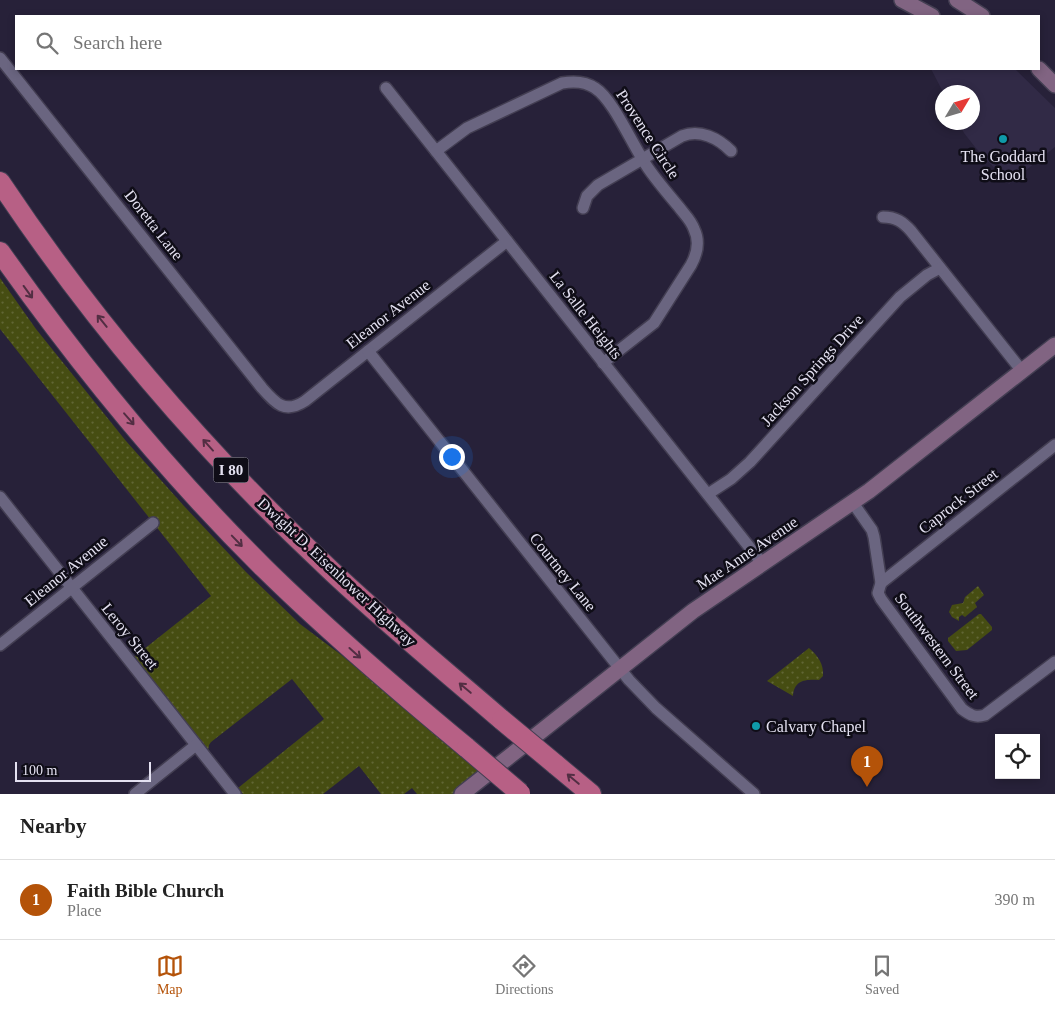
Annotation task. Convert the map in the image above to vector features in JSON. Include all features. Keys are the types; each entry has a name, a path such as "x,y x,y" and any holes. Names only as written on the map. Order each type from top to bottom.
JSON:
{"highway":[{"name":"Dwight D. Eisenhower Highway","path":"0,182 35,233 100,319 145,374 273,514 357,595 590,794"},
{"name":"I 80","path":"0,252 101,388 223,526 324,625 380,675 520,793"}],"street":[{"path":"902,0 930,15"},
{"path":"957,0 980,15"},
{"name":"Doretta Lane","path":"0,58 262,388 278,404 286,407"},
{"path":"1040,70 1055,85"},
{"name":"Provence Circle","path":"436,151 467,128 483,119 552,87 571,81 589,85 603,94 642,159 694,227 697,235 697,251 691,266 654,323 603,363"},
{"name":"La Salle Heights","path":"386,88 762,563"},
{"path":"583,208 591,190 682,136 702,134 715,138 730,151"},
{"path":"883,217 891,217 905,224 1022,371"},
{"name":"Eleanor Avenue","path":"286,407 292,407 305,401 507,241"},
{"name":"Jackson Springs Drive","path":"708,494 731,479 750,462 900,297 927,275 940,268"},
{"name":"Mae Anne Avenue","path":"462,794 693,611 853,503 1055,345"},
{"name":"Courtney Lane","path":"368,351 620,669 656,708 754,794"},
{"name":"Caprock Street","path":"881,583 1055,445"},
{"name":"Leroy Street","path":"0,497 235,794"},
{"name":"Southwestern Street","path":"853,503 874,538 881,583 878,593 881,599 962,709 970,715 979,717 985,715 1055,662"},
{"name":"Eleanor Avenue","path":"0,645 153,523"},
{"path":"135,794 196,745"}],"shaded area":[{"path":"932,70 1016,70 1055,108 1055,147 1009,184 962,130 980,130 980,85 939,85"}],"green space":[{"path":"0,278 36,329 126,441 246,572 300,624 340,654 480,772 452,794 417,794 412,788 404,794 381,794 359,766 323,794 243,794 238,788 324,719 292,679 211,742 208,751 134,657 211,596 0,329"},
{"path":"978,586 984,595 975,603 977,607 965,617 962,615 959,617 959,621 952,617 949,612 952,605 963,603 965,597"},
{"path":"979,614 992,627 992,630 967,650 956,651 948,641 948,638"},
{"path":"809,648 818,657 821,664 823,676 819,680 801,682 796,687 793,696 767,681"}],"place":[{"name":"The Goddard School","path":"1003,139"},
{"name":"Calvary Chapel","path":"756,726"},
{"name":"Faith Bible Church","path":"867,787"}]}
